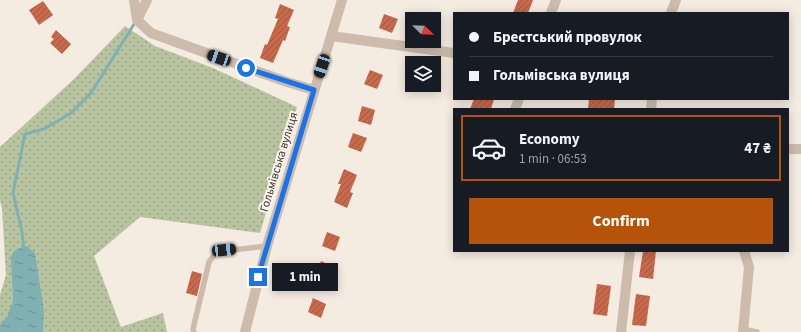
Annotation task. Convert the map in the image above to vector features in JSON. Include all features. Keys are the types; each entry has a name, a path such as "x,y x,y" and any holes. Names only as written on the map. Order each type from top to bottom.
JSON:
{"street":[{"path":"134,0 137,20 150,34 314,90"},
{"path":"137,20 147,0"},
{"name":"Гольмівська вулиця","path":"245,332 267,246 342,0"},
{"path":"551,12 556,0"},
{"path":"671,12 676,0"},
{"path":"332,36 453,53"},
{"path":"789,149 801,149"},
{"path":"621,332 630,252"},
{"path":"743,331 749,267 744,252"}],"lane":[{"path":"194,332 193,329 209,262 215,254 224,250 267,246"},
{"path":"743,331 758,332"}],"green space":[{"path":"125,26 155,46 213,68 297,107 260,233 140,217 94,256 121,327 163,313 167,332 0,332 0,295 6,275 2,209 0,200 0,147 74,79"}],"water":[{"path":"27,246 35,253 44,311 43,332 0,332 0,324 7,317 13,301 11,258 17,249"}],"building":[{"path":"518,0 533,0 528,12 513,12"},
{"path":"43,1 53,15 39,25 29,10"},
{"path":"280,4 294,10 287,26 290,27 285,41 283,40 273,63 260,58 265,44 267,45 278,19 275,18"},
{"path":"384,14 398,19 392,33 379,28"},
{"path":"56,30 71,44 62,54 50,43 54,39 51,37"},
{"path":"370,70 383,75 377,89 364,84"},
{"path":"474,100 494,100 491,108 470,108"},
{"path":"589,100 615,100 614,108 588,108"},
{"path":"362,106 375,110 371,125 358,121"},
{"path":"353,133 367,138 361,152 348,147"},
{"path":"344,169 357,175 350,192 353,193 347,208 334,202 341,184 338,184"},
{"path":"327,232 340,237 335,251 322,246"},
{"path":"643,252 656,252 653,279 639,277"},
{"path":"321,261 334,267 328,281 315,275"},
{"path":"192,271 202,274 197,296 186,293"},
{"path":"597,284 611,286 607,316 593,314"},
{"path":"636,294 650,296 646,326 632,325"},
{"path":"313,298 326,304 321,318 308,312"}],"waterway":[{"path":"24,250 22,232 13,193 25,134 44,129 71,113 91,93 136,21"}],"route":[{"path":"246,68 314,90 258,277"}]}
